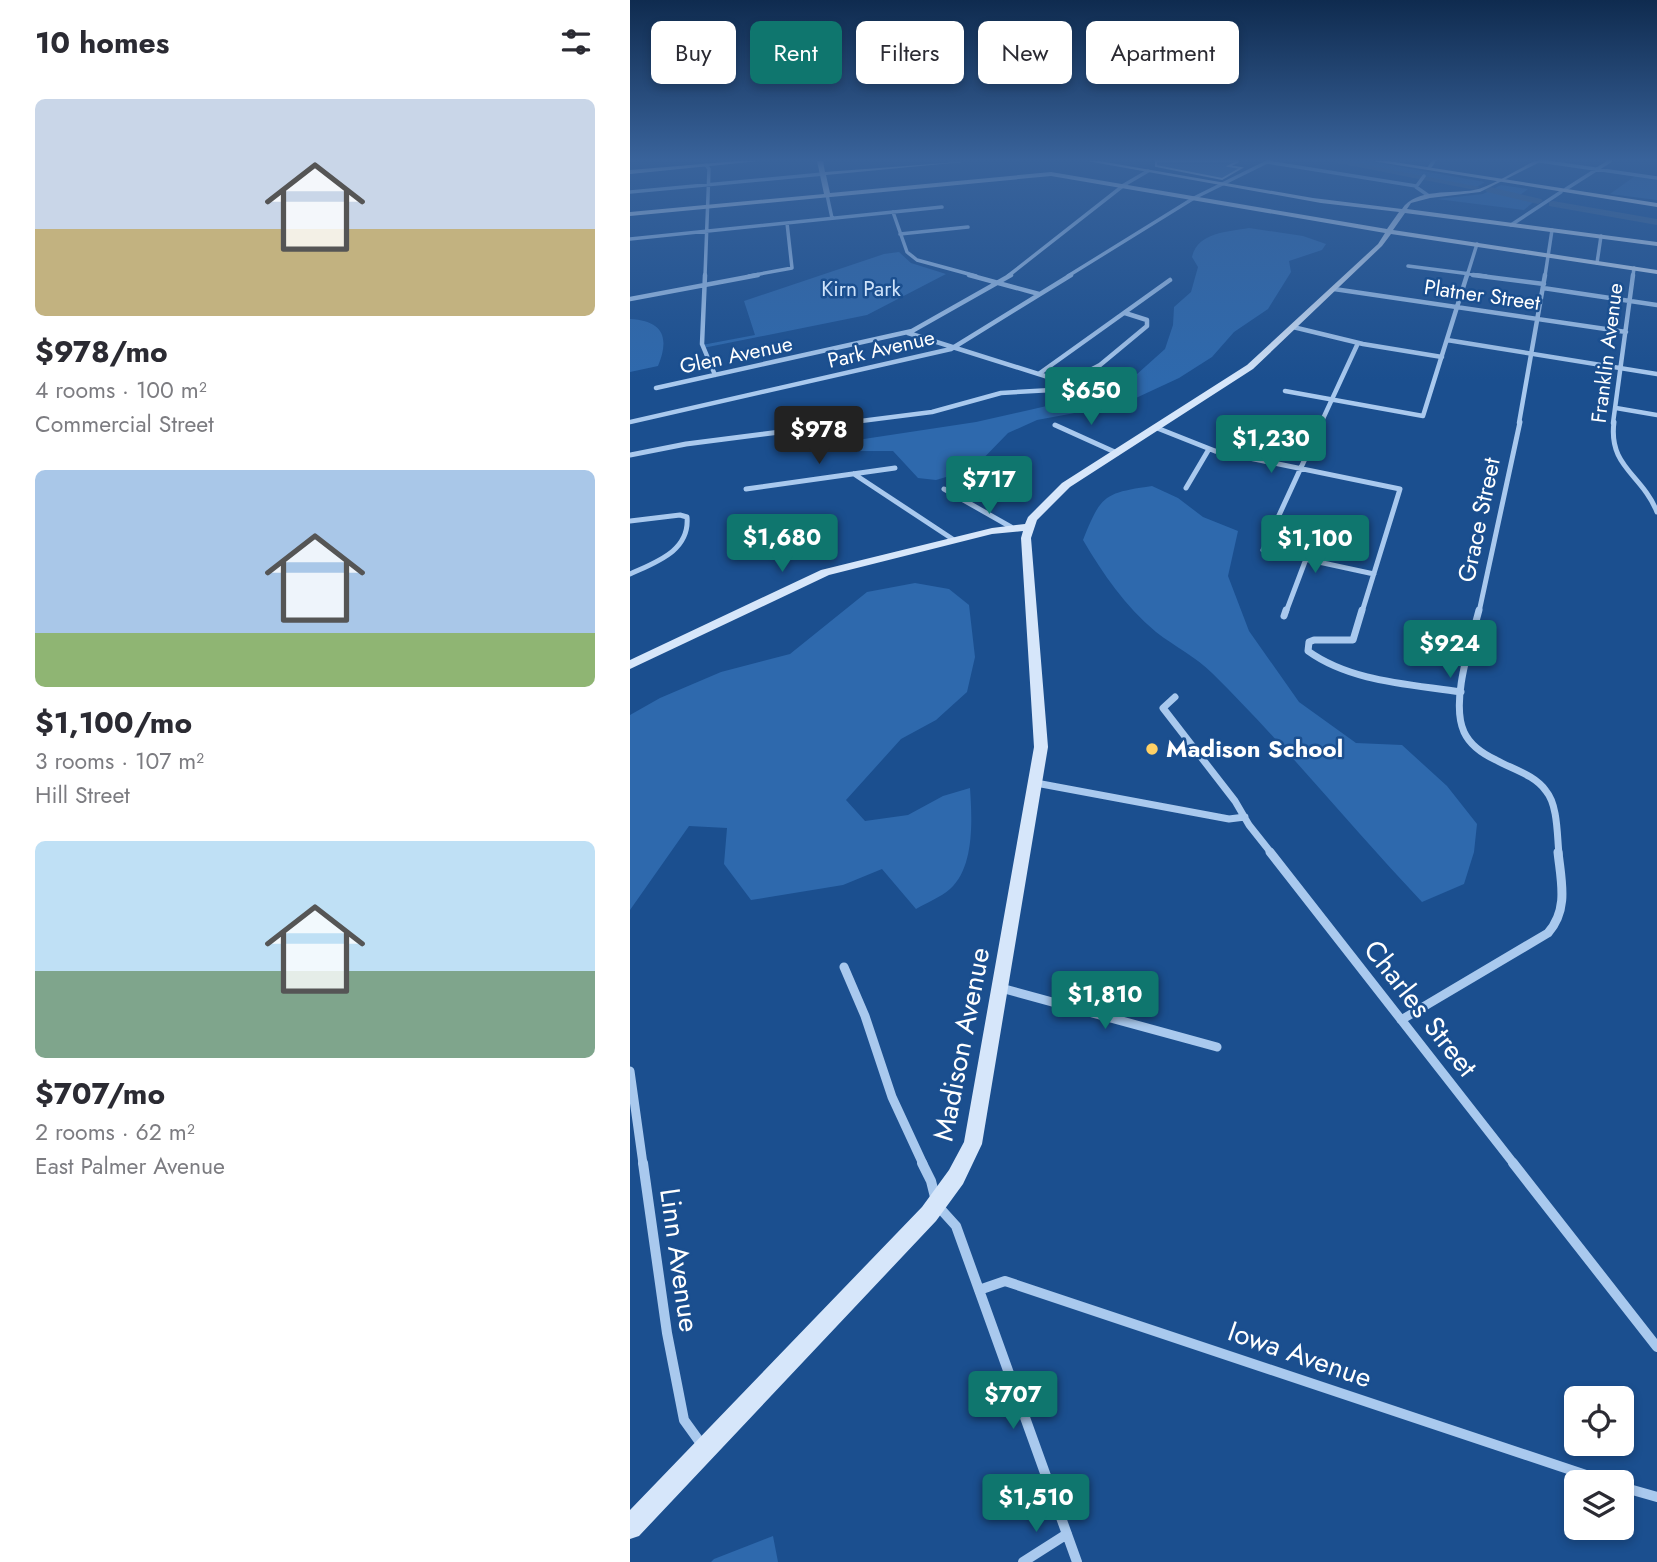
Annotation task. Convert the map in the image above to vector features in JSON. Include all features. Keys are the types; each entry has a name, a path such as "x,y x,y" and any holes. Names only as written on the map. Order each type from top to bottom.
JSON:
{"main road":[{"path":"630,665 825,572 954,540 1022,530 1066,485 1250,367 1378,248 1389,234"},
{"path":"1404,234 1657,272"},
{"path":"1584,234 1657,244"},
{"name":"Madison Avenue","path":"630,1527 937,1205 956,1177 973,1144 1041,734 1022,530"}],"street":[{"path":"630,239 679,234"},
{"path":"706,234 702,344 715,375"},
{"path":"630,299 792,268 788,234"},
{"path":"900,234 907,252 917,260 1039,294"},
{"name":"Glen Avenue","path":"656,388 907,333 1024,266 1064,234"},
{"name":"Park Avenue","path":"630,422 954,347 1136,234"},
{"name":"Grace Street","path":"1401,1020 1544,937 1561,914 1563,900 1551,798 1536,782 1490,757 1472,743 1461,725 1461,692 1490,568 1533,354 1552,234"},
{"path":"1597,263 1601,236"},
{"path":"1285,391 1423,416 1477,244"},
{"path":"1408,266 1657,305"},
{"name":"Franklin Avenue","path":"1634,268 1613,447 1649,494 1657,512"},
{"path":"1040,373 1170,280"},
{"name":"Platner Street","path":"1334,289 1626,332"},
{"path":"630,455 686,444 932,412 987,395 1052,390 1116,353 1148,322 1125,313"},
{"path":"1293,327 1358,343 1442,357"},
{"path":"907,333 1066,383"},
{"path":"1447,340 1657,374"},
{"path":"1358,343 1263,550 1374,574"},
{"path":"1616,408 1657,415"},
{"path":"1055,425 1117,453"},
{"path":"1157,428 1209,449 1396,486 1400,489 1353,640 1309,642 1308,651 1321,662 1340,670 1461,692"},
{"path":"1186,488 1209,449"},
{"path":"746,489 895,468"},
{"path":"961,497 999,469"},
{"path":"854,474 954,540"},
{"path":"944,489 1022,530"},
{"path":"630,521 680,515 687,517 689,526 682,542 671,554 630,574"},
{"path":"1284,616 1306,559"},
{"name":"Charles Street","path":"1175,697 1163,708 1401,1020 1657,1347"},
{"path":"1035,783 1229,819 1245,817"},
{"path":"844,967 865,1016 892,1097 931,1181 937,1205 956,1226 1077,1562"},
{"path":"1001,988 1217,1046"},
{"name":"Linn Avenue","path":"630,1071 667,1333 684,1420 705,1448"},
{"name":"Iowa Avenue","path":"979,1290 1005,1280 1570,1470"},
{"path":"1634,1491 1657,1497"},
{"path":"1023,1562 1067,1534"}],"green space":[{"path":"1289,234 1326,244 1322,250 1289,261 1291,272 1268,309 1234,332 1212,357 1179,378 1123,404 1037,420 1008,433 973,469 936,480 918,478 893,451 850,451 844,442 976,422 1104,393 1136,375 1165,349 1173,325 1174,307 1191,292 1198,267 1192,257 1195,249 1200,242 1215,235"},
{"name":"Kirn Park","path":"899,252 911,263 946,274 867,315 703,348 702,345 755,335 744,301 884,254"},
{"path":"630,319 650,323 661,332 663,347 658,366 630,372"},
{"path":"1152,486 1178,498 1203,517 1238,531 1228,576 1249,631 1299,702 1356,743 1402,745 1447,786 1477,824 1474,852 1464,884 1422,902 1206,667 1156,632 1115,589 1083,540 1100,505 1106,499 1124,491"},
{"path":"915,583 949,589 969,605 975,657 967,692 936,720 901,739 846,800 865,821 908,815 943,796 970,788 970,842 964,868 958,880 950,889 916,909 882,869 843,885 751,900 724,864 727,828 689,826 630,910 630,715 660,698 721,672 790,654 867,592"},
{"path":"773,1536 778,1562 711,1562 714,1559"}],"place":[{"name":"Madison School","path":"1152,749"}]}
